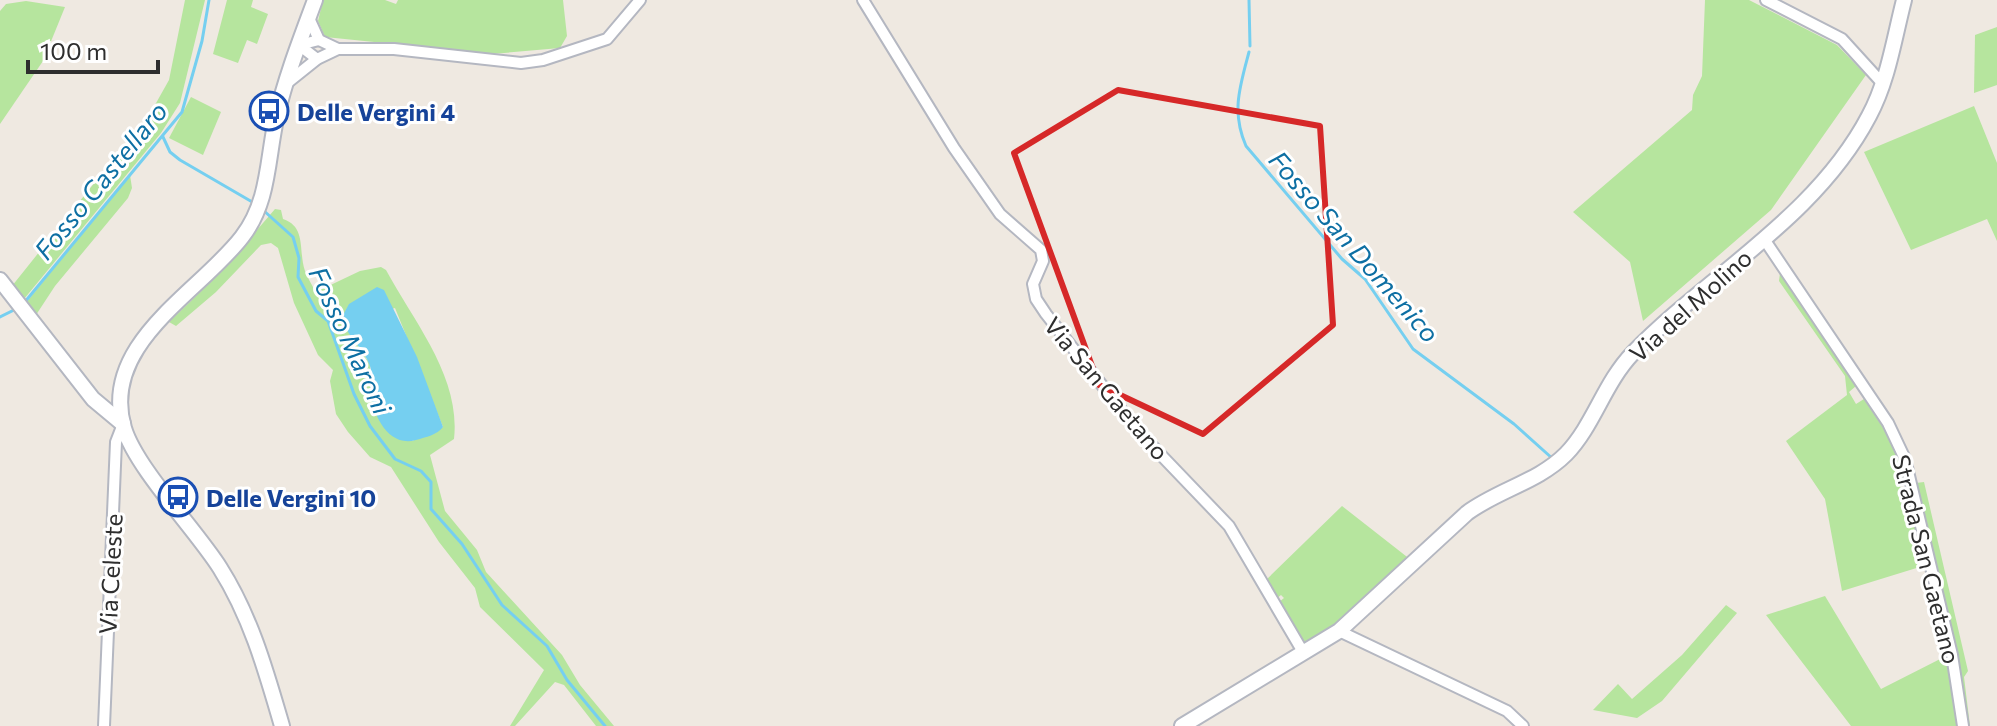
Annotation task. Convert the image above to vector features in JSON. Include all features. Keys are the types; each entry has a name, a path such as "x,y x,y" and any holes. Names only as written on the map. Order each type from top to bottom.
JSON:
{"street":[{"path":"282,726 242,605 203,543 133,447 123,424 121,395 133,355 151,330 226,254 253,220 262,200 272,138 286,84 315,0"},
{"path":"299,45 319,40 338,49 394,49 521,63 607,39 640,0"},
{"name":"Via San Gaetano","path":"863,0 954,148 1000,214 1041,250 1043,261 1033,284 1046,314 1138,431 1229,526 1303,652"},
{"path":"1766,0 1842,39 1883,84"},
{"name":"Via del Molino","path":"1182,726 1339,631 1467,513 1484,500 1546,470 1562,458 1576,443 1609,384 1633,353 1764,239 1824,180 1851,145 1883,84 1904,0"},
{"path":"309,18 319,40"},
{"path":"299,45 317,59"},
{"path":"286,84 317,59 338,49"},
{"name":"Strada San Gaetano","path":"1764,239 1888,423 1905,459 1952,655 1963,726"},
{"path":"0,280 93,399 123,424"},
{"name":"Via Celeste","path":"104,726 116,442 123,424"},
{"path":"1339,631 1507,711 1523,726"}],"highlighted area":[{"path":"1118,90 1320,126 1333,325 1203,434 1099,385 1014,153"}],"green space":[{"path":"185,0 205,0 180,103 161,133 24,299 17,301 12,286 151,112 169,80"},
{"path":"227,0 253,0 251,7 268,14 257,44 247,40 238,63 213,54"},
{"path":"323,0 385,0 396,4 398,0 563,0 567,36 560,48 492,54 325,37 318,21"},
{"path":"1705,0 1749,0 1837,45 1866,75 1771,210 1643,321 1630,262 1573,212 1692,110 1693,95 1702,76"},
{"path":"26,1 65,7 43,61 0,124 0,11 6,4"},
{"path":"1997,27 1997,85 1974,93 1975,35"},
{"path":"191,97 221,112 203,155 169,138"},
{"path":"1974,106 1997,163 1997,241 1987,219 1911,250 1864,152"},
{"path":"130,175 132,188 128,198 55,286 34,318 25,304"},
{"path":"275,209 281,210 283,219 291,223 299,234 305,271 314,289 320,290 360,271 381,267 386,270 433,351 450,394 454,439 430,455 445,511 477,550 486,572 562,655 580,685 614,726 596,726 564,685 555,682 515,726 510,726 544,670 480,607 475,588 439,542 391,467 370,457 336,414 330,381 333,370 318,355 294,303 278,248 271,243 261,245 216,292 176,326 169,322 220,273","holes":["395,308 443,427 412,441 370,387 370,364 344,325"]},
{"path":"1780,273 1856,386 1849,392 1856,404 1864,399 1890,438 1905,476 1898,480 1901,489 1909,489 1923,566 1842,591 1825,499 1786,441 1847,395 1845,376 1779,281"},
{"path":"1924,482 1968,671 1964,677 1970,726 1966,726 1957,658 1916,483"},
{"path":"1342,506 1411,560 1337,626 1302,643 1279,602 1284,598 1281,595 1276,599 1266,580"},
{"path":"1825,596 1881,689 1948,655 1958,726 1851,726 1766,615"},
{"path":"1726,605 1737,613 1662,701 1637,718 1593,710 1618,684 1632,699 1682,655"}],"water":[{"path":"377,287 384,290 417,357 443,427 427,437 406,441 397,439 383,427 372,400 370,366 344,324 342,317 349,304"}],"waterway":[{"name":"Fosso Castellaro","path":"24,303 182,112 202,41 209,0"},
{"name":"Fosso San Domenico","path":"1249,0 1250,46"},
{"name":"Fosso San Domenico","path":"1249,52 1238,110 1246,146 1342,259 1365,279 1413,349 1514,424 1553,459"},
{"name":"Fosso Maroni","path":"163,137 170,152 180,160 254,203"},
{"name":"Fosso Maroni","path":"263,210 293,237 299,258 298,277 316,311 328,321 354,394 370,426 395,459 421,471 431,482 431,509 462,544 502,605 547,646 567,680 605,726"},
{"name":"Fosso Castellaro","path":"0,317 18,308"}],"place":[{"name":"Delle Vergini 4","path":"269,111"},
{"name":"Delle Vergini 10","path":"178,497"}]}
